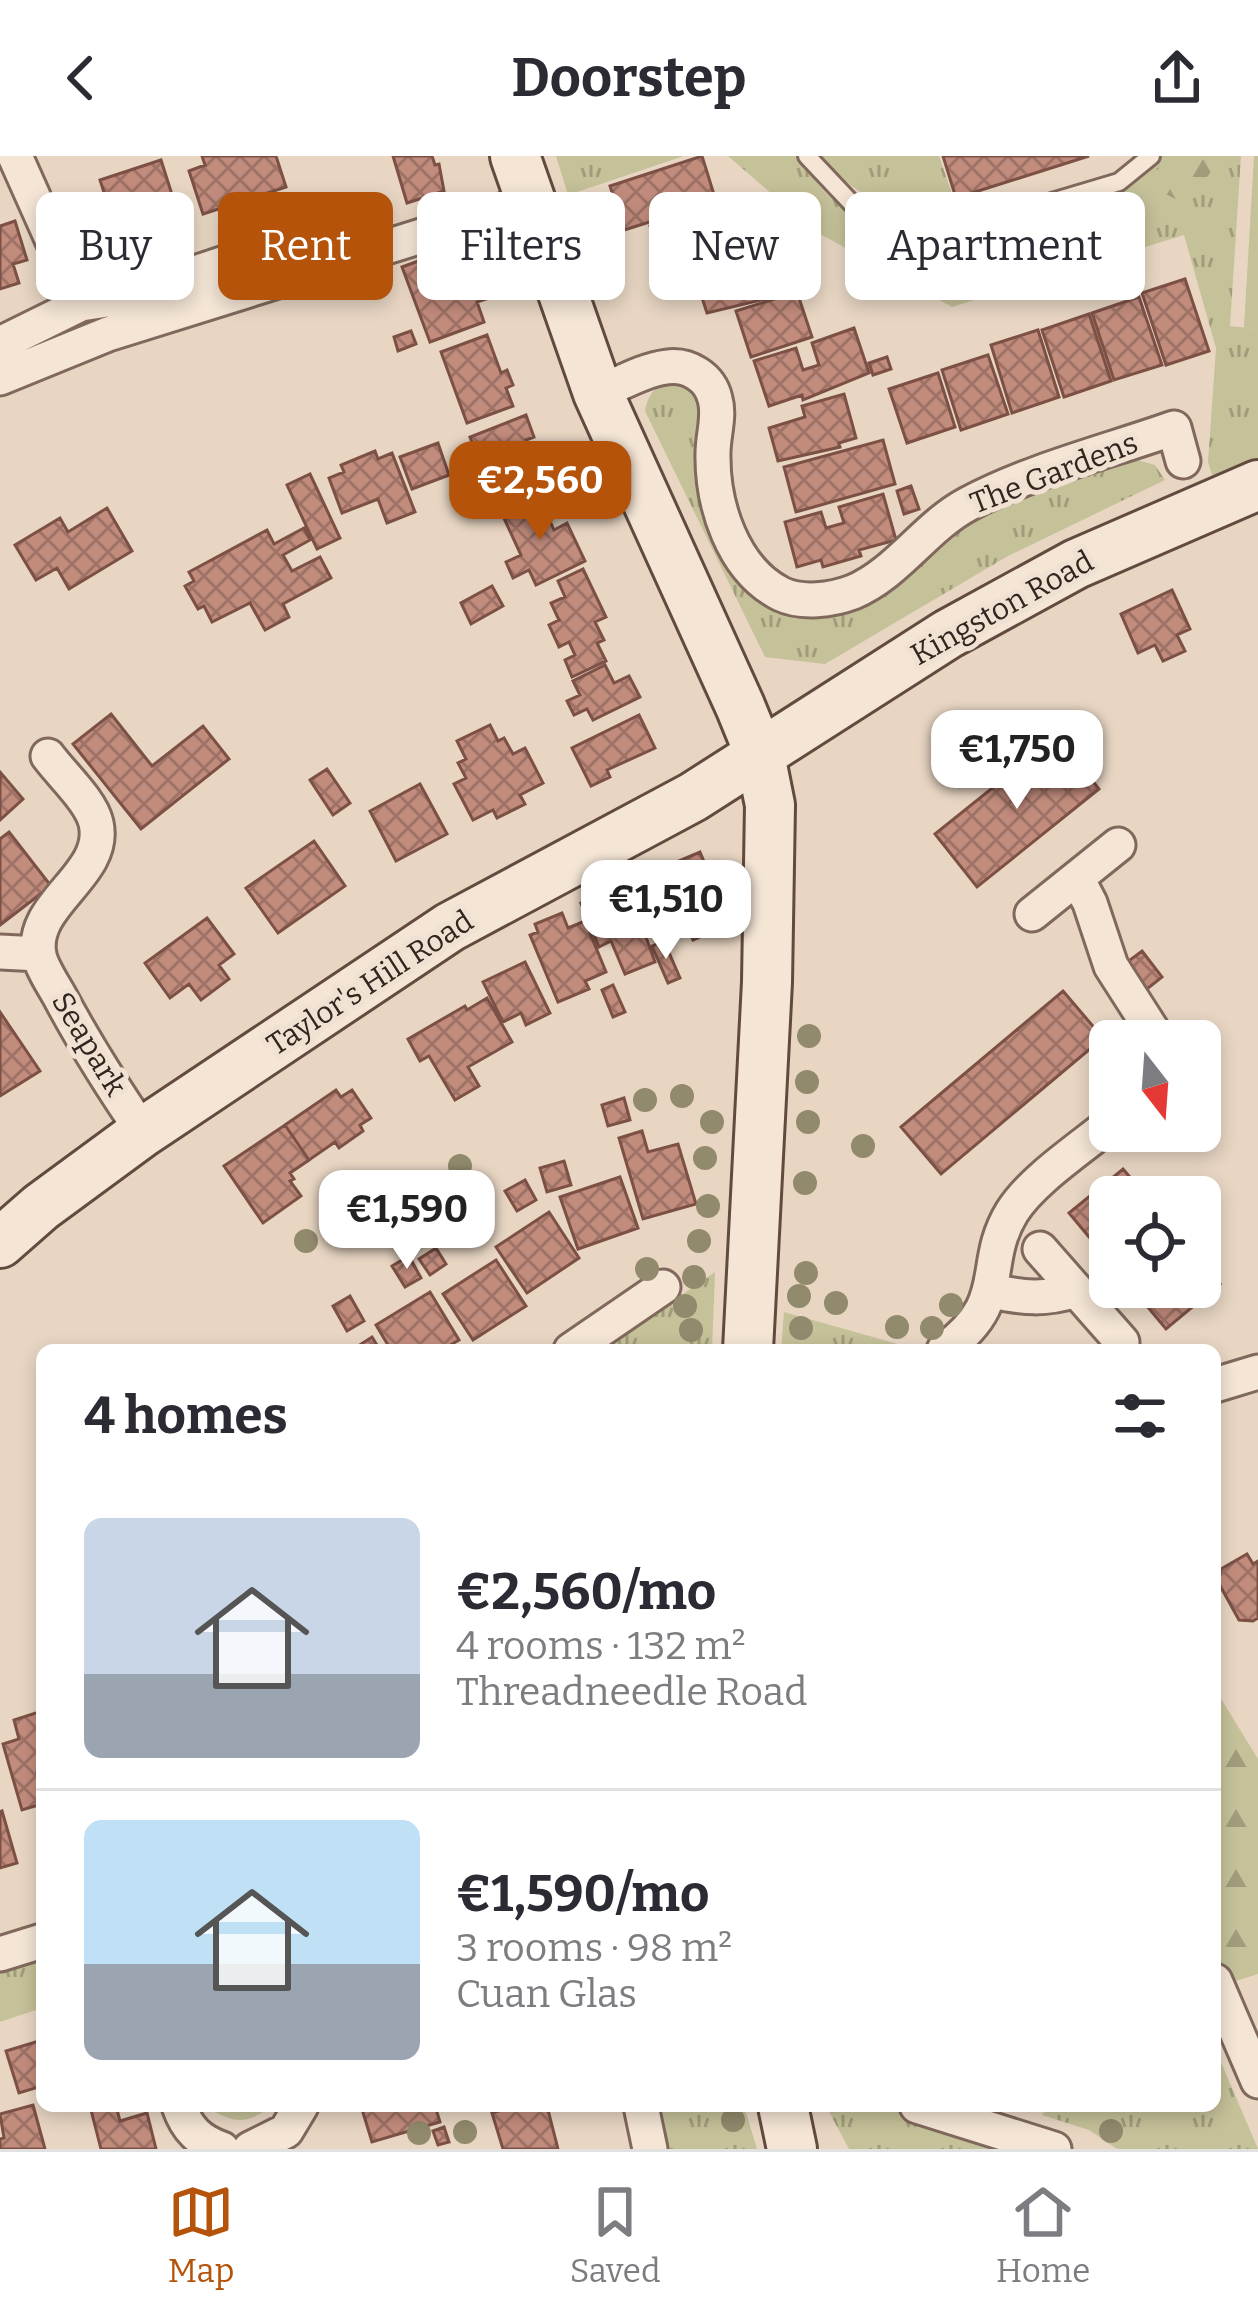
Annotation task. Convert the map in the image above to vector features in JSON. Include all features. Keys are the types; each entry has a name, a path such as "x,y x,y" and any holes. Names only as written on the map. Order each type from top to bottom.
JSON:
{"main road":[{"path":"515,156 527,192"},
{"path":"565,300 598,393 760,755 770,805 765,1028 748,1344"},
{"name":"Kingston Road","path":"760,755 948,634 1057,574 1258,485"},
{"name":"Taylor's Hill Road","path":"0,1244 41,1207 143,1132 450,927 676,806 760,755"}],"street":[{"path":"15,156 81,304"},
{"path":"0,378 107,334 417,237"},
{"path":"0,344 81,304 120,298 218,265"},
{"name":"The Gardens","path":"598,393 668,367 690,369 708,383 717,413 713,470 727,530 739,554 768,585 804,600 856,591 952,514 999,490 1174,428 1183,461"},
{"path":"0,952 39,954 40,932 98,840 96,818 48,756"},
{"path":"1032,914 1118,845"},
{"path":"1077,878 1111,966 1146,1020"},
{"name":"Seapark","path":"39,954 101,1070 143,1132"},
{"path":"950,1344 982,1314 1012,1212 1089,1142"},
{"path":"1040,1249 1122,1342"},
{"path":"580,1344 663,1287"},
{"path":"992,1291 1050,1298 1076,1290"},
{"path":"1221,1383 1258,1372"},
{"path":"0,1954 36,1943"},
{"path":"1221,1988 1246,2018 1258,2080"},
{"path":"182,2112 190,2130 222,2149"},
{"path":"250,2149 286,2131 297,2112"},
{"path":"642,2112 650,2149"},
{"path":"936,2112 1054,2149"}],"lane":[{"path":"807,156 856,208 922,226 971,226 1119,182 1151,156"}],"green space":[{"path":"556,156 684,156 577,192 567,192"},
{"path":"728,156 799,156 830,196 845,207 845,248 821,234 821,192 769,192"},
{"path":"821,156 939,156 951,192 861,192"},
{"path":"1159,156 1241,156 1230,326 1258,329 1258,460 1213,478 1208,462 1216,348 1184,235 1145,247 1145,192 1116,191"},
{"path":"1170,156 1224,156 1185,204 1160,191 1152,176"},
{"path":"1254,156 1258,156 1258,329 1244,328"},
{"path":"939,300 975,300 952,307"},
{"path":"681,380 701,399 702,447 785,611 971,515 1130,458 1155,465 1165,480 1008,556 825,664 765,657 645,411 657,388"},
{"path":"715,1272 712,1344 610,1344"},
{"path":"784,1312 898,1344 781,1344"},
{"path":"1221,1699 1258,1759 1258,1974 1229,1983 1221,1964"},
{"path":"36,1960 36,2010 0,2022 0,1970"},
{"path":"1221,2062 1258,2149 1117,2149 1089,2130 1042,2115 1221,2112"},
{"path":"218,2112 262,2112 239,2120"},
{"path":"660,2112 746,2112 757,2149 668,2149"},
{"path":"829,2112 899,2112 925,2126 1008,2149 849,2149"}],"building":[{"path":"202,156 276,156 286,187 271,192 218,192 218,209 203,214 189,171 205,165"},
{"path":"393,156 432,156 435,165 439,164 444,191 417,192 417,200 407,203"},
{"path":"702,156 713,192 649,192 649,222 625,230 625,192 612,192 610,186"},
{"path":"943,156 1089,156 975,192 954,192"},
{"path":"161,160 171,192 104,192 100,180"},
{"path":"15,221 27,260 13,264 19,283 0,289 0,226"},
{"path":"417,262 417,300 483,300 477,302 484,322 430,342 402,267"},
{"path":"1185,279 1209,351 1166,365 1145,292"},
{"path":"703,300 761,300 707,313"},
{"path":"771,300 800,300 812,337 751,357 736,311"},
{"path":"1140,300 1162,365 1114,380 1092,313"},
{"path":"1089,314 1111,381 1064,397 1042,330"},
{"path":"854,328 869,373 803,400 802,395 769,406 754,361 796,348 803,370 819,365 812,343"},
{"path":"1038,330 1059,397 1012,413 991,345"},
{"path":"411,331 416,344 398,351 394,337"},
{"path":"487,335 501,373 507,370 513,385 506,388 513,406 467,423 441,352"},
{"path":"988,355 1008,414 961,430 942,370"},
{"path":"887,357 891,369 873,375 869,363"},
{"path":"938,373 955,427 907,443 889,389"},
{"path":"844,394 856,438 839,443 840,447 778,461 769,428 805,417 802,406"},
{"path":"526,415 534,437 526,440 546,477 541,479 543,485 496,503 492,495 482,500 472,473 483,470 470,437"},
{"path":"883,440 895,484 796,512 784,467"},
{"path":"438,443 449,475 412,489 400,457"},
{"path":"375,451 378,459 392,453 415,512 387,523 378,499 342,513 329,478 344,472 341,465"},
{"path":"310,474 340,538 317,549 287,485"},
{"path":"911,486 919,509 904,514 897,491"},
{"path":"883,494 896,540 823,567 821,560 797,567 785,522 821,512 826,528 844,523 839,507"},
{"path":"539,497 554,530 567,523 585,561 536,585 529,570 513,578 506,562 521,555 502,514"},
{"path":"107,508 132,551 69,589 57,568 36,580 15,545 60,518 68,532"},
{"path":"304,528 310,540 283,555 292,571 320,557 331,578 283,604 289,617 265,630 250,603 212,622 204,606 198,609 185,586 194,581 189,572 267,530 274,544"},
{"path":"583,569 606,617 595,622 604,640 597,643 606,661 572,677 565,660 575,655 569,642 559,647 549,625 559,620 551,603 565,597 558,581"},
{"path":"492,586 503,606 471,624 461,603"},
{"path":"1172,590 1190,629 1177,635 1185,651 1163,661 1155,645 1138,653 1121,614"},
{"path":"605,665 614,683 629,676 640,697 593,720 587,709 574,715 567,701 580,695 573,681"},
{"path":"111,714 152,766 203,726 229,759 141,829 73,744"},
{"path":"639,715 655,748 607,770 610,777 591,786 572,748"},
{"path":"490,725 498,741 504,738 513,754 525,748 543,783 520,795 525,804 497,818 493,810 473,820 454,784 466,778 458,763 466,759 457,741"},
{"path":"1057,736 1099,789 977,887 935,834"},
{"path":"327,769 350,803 333,815 310,780"},
{"path":"0,772 23,799 0,820"},
{"path":"420,784 447,834 396,861 370,811"},
{"path":"9,832 51,886 0,925 0,839"},
{"path":"314,841 345,886 278,933 246,888"},
{"path":"700,852 719,898 708,902 720,928 693,940 682,915 654,927 634,880"},
{"path":"627,885 655,962 625,974 611,941 599,947 581,903"},
{"path":"562,913 568,928 585,921 606,972 585,981 589,989 558,1002 530,935 538,932 535,924"},
{"path":"207,918 234,954 219,965 229,979 201,1000 189,984 170,998 145,963"},
{"path":"664,941 680,978 668,983 652,946"},
{"path":"1142,951 1162,977 1147,989 1126,963"},
{"path":"525,962 550,1013 526,1025 521,1013 503,1022 483,982"},
{"path":"613,985 625,1012 613,1017 602,990"},
{"path":"1063,991 1089,1022 1089,1050 941,1174 901,1127"},
{"path":"487,998 512,1042 468,1067 479,1086 455,1100 429,1056 420,1061 408,1039"},
{"path":"0,1012 40,1071 0,1096"},
{"path":"336,1090 341,1097 352,1090 371,1118 360,1125 363,1131 339,1148 335,1142 309,1160 285,1125"},
{"path":"624,1098 630,1120 608,1126 602,1105"},
{"path":"285,1125 309,1160 290,1173 301,1196 263,1223 224,1166"},
{"path":"642,1131 648,1152 678,1144 696,1204 643,1219 619,1138"},
{"path":"564,1161 571,1185 547,1192 540,1168"},
{"path":"620,1177 638,1228 578,1249 560,1197"},
{"path":"525,1180 536,1200 517,1211 505,1191"},
{"path":"1089,1197 1089,1237 1069,1213"},
{"path":"549,1212 579,1258 527,1293 496,1247"},
{"path":"436,1248 446,1264 430,1275 419,1259"},
{"path":"409,1256 421,1278 405,1287 392,1266"},
{"path":"496,1260 526,1306 473,1340 443,1294"},
{"path":"430,1292 459,1340 452,1344 387,1344 376,1325"},
{"path":"350,1296 364,1321 347,1331 333,1306"},
{"path":"1148,1308 1191,1308 1166,1329"},
{"path":"1247,1554 1253,1564 1258,1561 1258,1618 1239,1620 1221,1587 1221,1569"},
{"path":"36,1713 36,1806 22,1810 3,1744 19,1739 14,1720"},
{"path":"0,1812 17,1863 0,1868"},
{"path":"36,2042 36,2088 19,2093 6,2051"},
{"path":"33,2105 45,2149 0,2149 4,2138 0,2114"},
{"path":"92,2112 118,2112 120,2121 147,2113 156,2149 101,2149"},
{"path":"363,2112 437,2112 440,2122 372,2142"},
{"path":"549,2112 558,2149 503,2149 492,2113"},
{"path":"444,2127 449,2142 438,2145 433,2131"}]}
